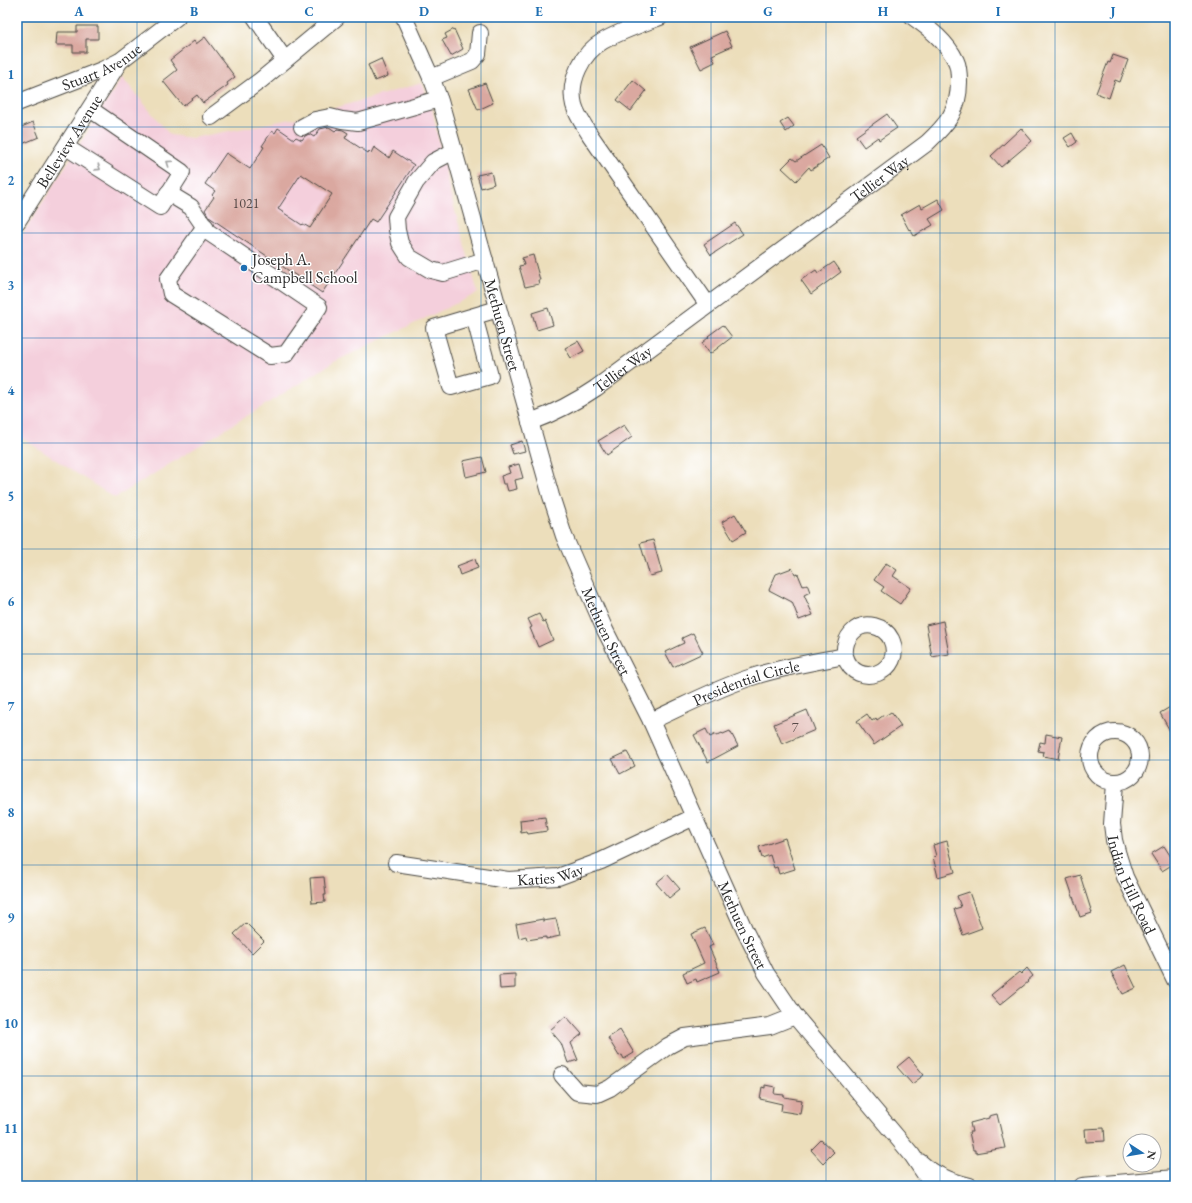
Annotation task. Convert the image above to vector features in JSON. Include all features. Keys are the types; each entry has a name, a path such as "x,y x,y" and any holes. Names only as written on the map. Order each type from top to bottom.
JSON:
{"street":[{"name":"Stuart Avenue","path":"17,102 102,70 120,61 177,17"},
{"path":"255,17 285,60"},
{"path":"211,116 261,80 336,17"},
{"name":"Methuen Street","path":"404,17 439,99 551,496 564,536 605,630 651,721 745,932 766,973 796,1016 909,1152 933,1186"},
{"path":"660,17 618,33 593,49 582,63 577,73 573,95 578,116 590,135 708,305"},
{"name":"Tellier Way","path":"530,422 554,413 576,401 927,143 945,127 954,109 959,93 957,62 943,41 913,17"},
{"path":"431,78 472,61 478,54 480,34"},
{"name":"Belleview Avenue","path":"17,222 120,61"},
{"path":"302,127 315,120 330,117 358,122 439,99"},
{"path":"66,146 160,207 182,172 90,109"},
{"path":"454,151 433,162 416,182 396,217 400,243 408,257 430,270 443,272 485,260"},
{"path":"168,193 191,207 204,226 208,232 319,307 286,354 270,356 171,294 168,279 204,226"},
{"path":"474,316 490,376 451,387 434,328 474,316 498,309"},
{"name":"Presidential Circle","path":"651,721 751,678 786,668 845,656"},
{"name":"Indian Hill Road","path":"1115,783 1112,824 1118,855 1125,876 1175,980"},
{"name":"Katies Way","path":"396,863 508,880 558,877 601,861 694,817"},
{"path":"562,1075 577,1092 597,1094 610,1088 668,1046 685,1037 770,1026 796,1016"},
{"path":"909,1152 923,1165 937,1174 970,1186"},
{"path":"1082,1186 1175,1178"}],"shaded area":[{"name":"Joseph A. Campbell School","path":"122,77 170,135 192,138 307,116 422,83 432,109 450,193 478,293 334,362 115,498 17,435 17,243"}],"building":[{"path":"77,26 98,26 98,39 86,39 86,52 73,52 73,45 56,45 57,32 77,32"},
{"path":"454,29 463,49 451,56 442,40 447,38 445,34"},
{"path":"725,31 732,46 712,55 715,62 701,69 690,47"},
{"path":"205,37 235,77 227,83 228,85 203,103 197,95 183,106 163,81 177,70 170,60 194,41 196,44"},
{"path":"1113,55 1128,60 1120,82 1115,80 1109,98 1096,93 1108,62 1110,63"},
{"path":"381,59 388,76 375,81 368,65"},
{"path":"633,80 646,91 631,111 617,100"},
{"path":"485,83 493,103 478,110 469,89"},
{"path":"887,114 897,128 879,140 878,137 864,147 856,136"},
{"path":"788,118 794,126 786,132 780,123"},
{"path":"33,122 39,137 17,146 17,129"},
{"path":"329,127 335,131 337,129 343,130 348,133 345,138 368,153 369,151 371,153 374,147 389,158 393,151 414,165 376,222 371,219 322,293 209,217 205,210 214,197 212,195 215,191 205,184 226,153 250,169 272,131 275,133 278,128 294,139 296,137 302,140 309,134 314,137 320,129","holes":["301,174 332,194 310,228 303,224 302,225 278,209"]},
{"path":"1021,128 1032,141 1001,167 991,156"},
{"path":"1072,133 1077,142 1070,147 1064,138"},
{"path":"821,145 829,158 811,170 809,167 796,181 782,168 792,158 796,161"},
{"path":"491,172 494,184 481,188 477,175"},
{"path":"938,199 944,210 929,219 933,225 914,236 901,215 920,204 922,208"},
{"path":"735,223 743,234 711,255 704,244"},
{"path":"533,255 540,280 538,280 539,284 525,287 519,266 524,265 522,258"},
{"path":"834,262 841,272 811,294 801,280 816,270 818,273"},
{"path":"548,308 553,325 537,330 532,313"},
{"path":"723,325 732,337 710,354 702,343 709,337 708,336"},
{"path":"578,341 584,351 571,358 565,348"},
{"path":"624,425 632,437 607,455 598,441"},
{"path":"522,441 525,451 513,454 510,445"},
{"path":"482,457 486,472 466,477 463,461"},
{"path":"519,464 523,478 515,480 517,489 508,491 506,484 503,484 501,476 510,473 508,467"},
{"path":"735,514 746,532 733,540 722,522"},
{"path":"653,540 662,573 650,576 640,543"},
{"path":"475,559 478,568 460,575 457,566"},
{"path":"886,563 897,570 893,576 911,588 900,604 881,591 884,587 874,580"},
{"path":"792,568 795,575 798,574 803,586 807,584 810,592 804,595 813,615 799,620 792,602 769,590 776,574"},
{"path":"539,614 543,622 545,621 553,640 538,647 528,619"},
{"path":"943,621 949,654 932,657 926,625"},
{"path":"693,633 703,653 673,667 665,652 684,643 682,638"},
{"path":"1172,706 1175,711 1175,740 1160,713"},
{"path":"807,710 815,730 782,744 774,724"},
{"path":"891,712 901,726 874,745 857,721 867,714 872,721 876,718 877,720"},
{"path":"706,729 710,737 730,731 738,746 708,762 694,735"},
{"path":"1046,734 1062,737 1058,759 1043,756 1044,752 1038,751 1040,742 1045,743"},
{"path":"627,752 635,766 620,774 612,759"},
{"path":"545,817 547,831 528,834 527,832 521,833 520,820"},
{"path":"785,838 795,869 779,874 777,867 774,868 770,855 762,858 759,847"},
{"path":"947,841 955,872 938,877 933,857 936,856 933,845"},
{"path":"1164,846 1175,863 1162,871 1151,854"},
{"path":"667,874 680,889 669,898 656,883"},
{"path":"1080,875 1092,913 1080,917 1067,879"},
{"path":"324,877 326,895 324,895 325,902 312,903 310,878"},
{"path":"969,892 982,928 963,935 954,909 961,907 957,896"},
{"path":"543,919 543,921 556,919 560,936 546,939 546,937 527,940 526,936 519,938 516,924"},
{"path":"246,923 264,941 252,953 234,934"},
{"path":"705,928 713,945 709,947 720,972 697,982 696,979 687,983 683,973 704,963 691,934"},
{"path":"1125,965 1136,988 1123,994 1111,972"},
{"path":"1027,968 1033,976 1027,981 1028,982 1000,1005 991,995 1019,972 1021,974"},
{"path":"515,974 515,988 500,989 499,975"},
{"path":"566,1016 582,1034 571,1043 578,1060 568,1063 561,1043 550,1030"},
{"path":"620,1030 634,1053 624,1059 622,1055 619,1056 608,1038"},
{"path":"909,1057 924,1075 912,1084 897,1067"},
{"path":"765,1085 775,1087 774,1094 802,1100 800,1114 781,1111 782,1104 760,1099 762,1087 765,1088"},
{"path":"997,1114 1005,1148 975,1153 969,1132 972,1132 970,1123 989,1118 989,1116"},
{"path":"1104,1128 1105,1141 1086,1142 1085,1129"},
{"path":"821,1140 834,1152 823,1163 811,1150"}],"place":[{"name":"Joseph A. Campbell School","path":"244,268"}]}
